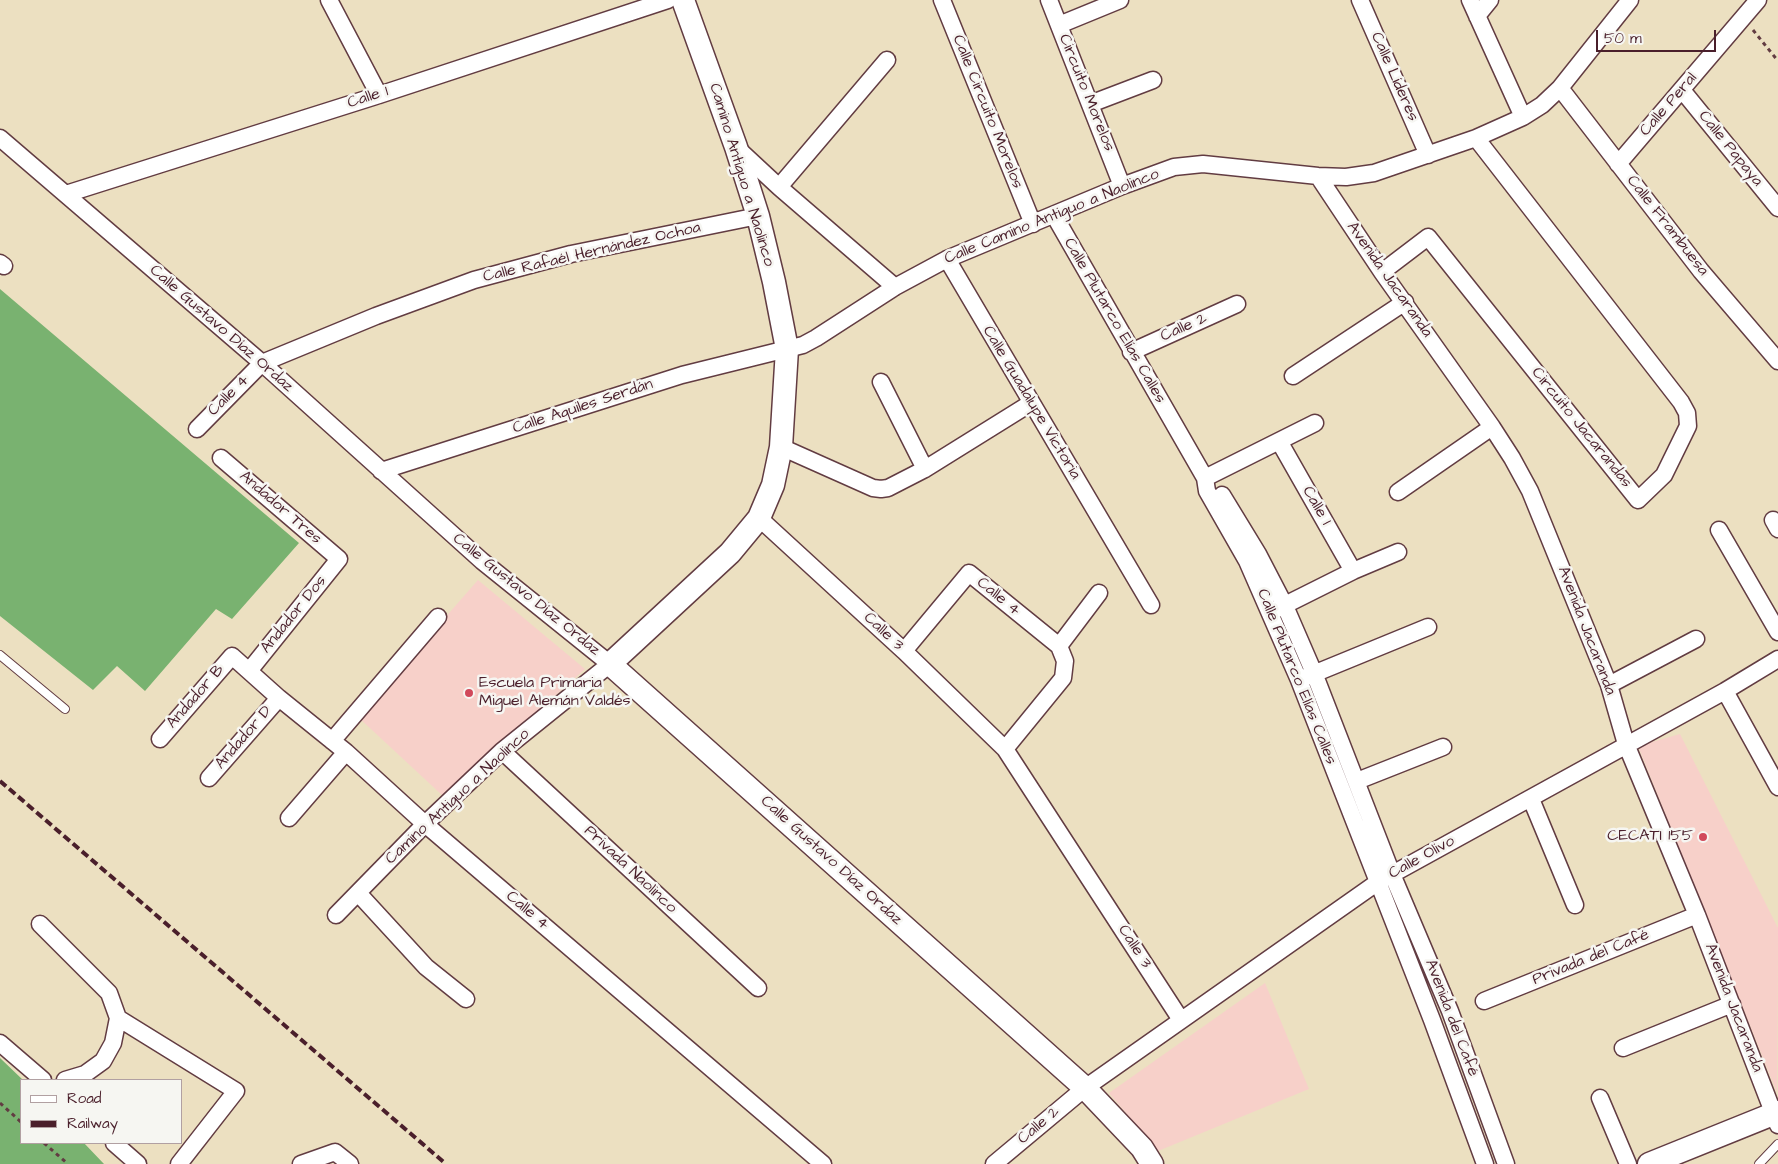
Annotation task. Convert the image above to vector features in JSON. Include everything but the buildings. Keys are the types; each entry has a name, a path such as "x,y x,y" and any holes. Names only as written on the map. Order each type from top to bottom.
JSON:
{"main road":[{"name":"Camino Antiguo a Naolinco","path":"610,664 730,553 758,518 773,485 781,447 787,349 774,282 758,216 736,147 683,0"},
{"name":"Calle Gustavo Díaz Ordaz","path":"610,664 1085,1088 1142,1148 1152,1164"},
{"path":"1656,1163 1776,1117"}],"street":[{"path":"329,0 379,95"},
{"name":"Calle 1","path":"66,194 379,95 668,0"},
{"name":"Calle Circuito Morelos","path":"942,0 1033,224"},
{"name":"Circuito Morelos","path":"1049,0 1122,186"},
{"path":"1059,25 1120,0"},
{"name":"Calle Líderes","path":"1360,0 1428,155"},
{"path":"1470,0 1522,117"},
{"path":"1477,16 1490,0"},
{"name":"Calle Camino Antiguo a Naolinco","path":"787,349 816,338 894,288 947,259 1122,186 1174,167 1203,164 1318,176 1346,177 1374,172 1476,138 1522,117 1542,105 1560,88 1630,0"},
{"name":"Calle Peral","path":"1618,164 1758,0"},
{"path":"779,187 887,60"},
{"path":"1090,104 1153,80"},
{"name":"Calle Frambuesa","path":"1560,88 1701,271 1778,361"},
{"name":"Calle Papaya","path":"1682,90 1778,208"},
{"name":"Calle Gustavo Díaz Ordaz","path":"0,138 262,363 482,561 610,664"},
{"name":"Circuito Jacarandas","path":"1382,272 1428,237 1638,500 1664,475 1688,426 1687,413 1684,407 1476,138"},
{"path":"736,147 894,288"},
{"name":"Avenida Jacaranda","path":"1318,176 1382,272 1492,427 1530,491 1609,685 1626,744 1697,915 1776,1117"},
{"name":"Calle Plutarco Elías Calles","path":"1054,215 1205,478 1207,491 1278,609 1307,676 1357,781 1385,878"},
{"name":"Calle Rafaél Hernández Ochoa","path":"262,363 376,316 474,280 571,254 758,216"},
{"name":"Calle Guadalupe Victoria","path":"947,259 1151,605"},
{"path":"1293,376 1405,302"},
{"name":"Calle 2","path":"1131,352 1237,304"},
{"name":"Calle Aquiles Serdán","path":"380,471 682,375 787,349"},
{"name":"Calle 4","path":"197,428 262,363"},
{"path":"881,382 925,469"},
{"path":"781,447 873,488 888,488 925,469 1031,403"},
{"path":"1205,478 1315,423"},
{"path":"1398,492 1492,427"},
{"name":"Calle 1","path":"1279,441 1353,571"},
{"name":"Andador Tres","path":"222,458 339,559"},
{"name":"Calle 3","path":"758,518 904,651 1005,750 1181,1020"},
{"path":"1719,530 1778,632"},
{"path":"1278,609 1353,571 1398,552"},
{"name":"Andador Dos","path":"249,671 339,559"},
{"name":"Calle 4","path":"904,651 968,573 1059,646"},
{"path":"1005,750 1064,678 1065,660 1059,646 1099,593"},
{"path":"332,741 438,617"},
{"path":"1307,676 1428,627"},
{"path":"1609,685 1696,639"},
{"name":"Calle 4","path":"232,656 279,698 346,752 425,824 823,1164"},
{"name":"Andador B","path":"160,739 232,656"},
{"name":"Calle Olivo","path":"1085,1088 1385,878 1725,691 1778,659"},
{"name":"Camino Antiguo a Naolinco","path":"336,914 425,824 502,751 610,664"},
{"name":"Calle Plutarco Elías Calles","path":"1307,676 1385,878"},
{"path":"1725,691 1778,788"},
{"name":"Andador D","path":"209,778 279,698"},
{"path":"1357,781 1443,747"},
{"name":"Privada Naolinco","path":"502,751 758,988"},
{"path":"289,818 346,752"},
{"path":"1530,799 1575,905"},
{"name":"Avenida del Café","path":"1385,878 1450,1011 1506,1164"},
{"name":"Avenida del Café","path":"1385,878 1432,1020 1485,1164"},
{"path":"358,893 426,967 466,999"},
{"name":"Privada del Café","path":"1484,1001 1697,915"},
{"path":"40,924 108,993 118,1018 113,1042 103,1061 85,1074 69,1079"},
{"path":"1623,1048 1732,1004"},
{"path":"1432,1020 1450,1011"},
{"path":"118,1018 236,1091 179,1164"},
{"path":"0,1043 42,1079"},
{"name":"Calle 2","path":"994,1164 1085,1088"},
{"path":"1600,1098 1628,1164"},
{"path":"115,1144 138,1164"},
{"path":"301,1164 335,1152 350,1164"}],"lane":[{"path":"0,655 66,709"},
{"path":"1759,1164 1778,1144"}],"path":[{"path":"1743,18 1778,61"},
{"path":"0,1103 20,1121"},
{"path":"45,1144 68,1164"}],"shaded area":[{"name":"Escuela Primaria Miguel Alemán Valdés","path":"478,580 585,669 443,796 358,717"},
{"name":"CECATI 155","path":"1680,734 1778,928 1777,1093 1638,746"},
{"path":"1265,983 1309,1089 1158,1151 1109,1093"}],"green space":[{"path":"0,289 299,543 232,619 216,609 145,691 117,666 93,690 0,616"},
{"path":"0,1058 22,1079 20,1079 20,1144 85,1144 104,1164 0,1164"}],"railway":[{"path":"0,781 446,1164"}],"place":[{"name":"Escuela Primaria Miguel Alemán Valdés","path":"469,693"},
{"name":"CECATI 155","path":"1703,837"}]}
